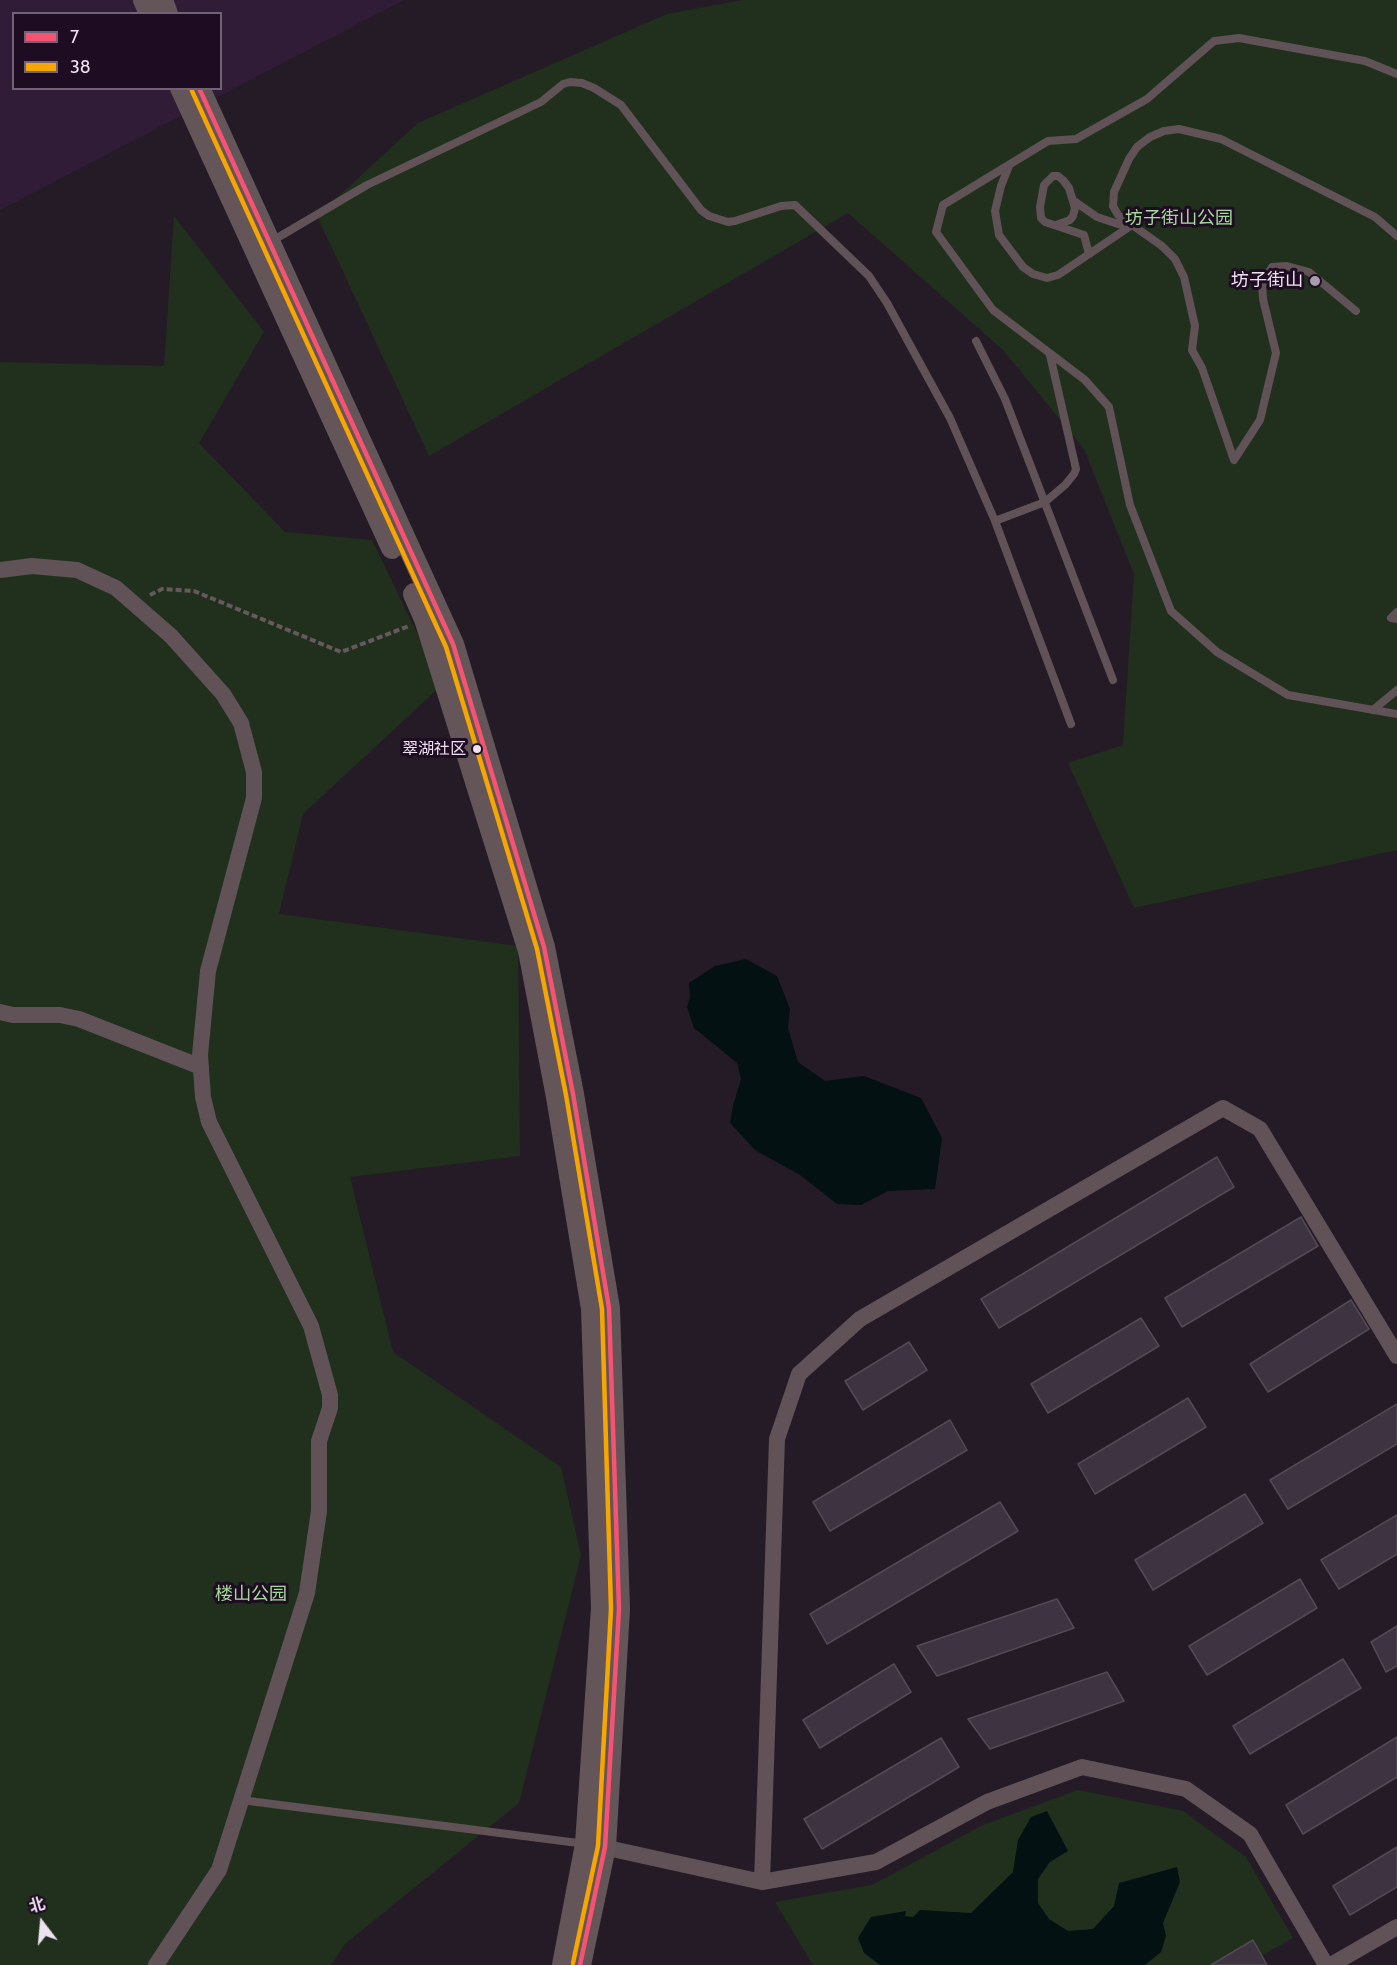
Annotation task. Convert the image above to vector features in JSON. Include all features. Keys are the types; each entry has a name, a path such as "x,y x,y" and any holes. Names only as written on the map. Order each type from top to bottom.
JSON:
{"main road":[{"path":"182,90 262,247 453,644 544,947 573,1094 609,1308 619,1609 596,1846 580,1965"},
{"path":"200,90 262,247 425,619 529,951 557,1097 592,1309 602,1608 596,1846 563,1965"}],"street":[{"path":"0,570 32,566 77,570 116,588 171,636 223,694 241,723 254,772 254,798 208,971 200,1055 203,1097 209,1122 311,1326 330,1395 330,1408 319,1441 319,1511 307,1593 219,1870 156,1965"},
{"path":"0,1012 13,1015 60,1016 79,1019 201,1067"},
{"path":"762,1882 777,1439 799,1374 860,1320 1223,1108 1260,1129 1397,1356"},
{"path":"596,1846 762,1882 876,1862 987,1802 1082,1767 1186,1789 1250,1834 1326,1965"},
{"path":"1331,1965 1397,1927"}],"lane":[{"path":"1397,75 1365,61 1239,38 1214,41 1147,99 1076,139 1048,141 943,205 936,232 993,310 1085,380 1109,406 1130,505 1172,611 1217,652 1288,695 1397,714"},
{"path":"262,247 367,185 541,102 563,84 570,82 588,86 609,96 621,105 701,210 709,216 719,220 735,221 781,206 795,205 869,276 887,303 950,418 995,521 1071,724"},
{"path":"1356,311 1309,272 1287,266 1272,267 1262,285 1275,353 1260,420 1233,460 1202,368 1192,350 1196,326 1184,277 1175,259 1162,246 1118,215 1113,206 1114,192 1129,159 1137,147 1150,137 1164,131 1179,129 1221,139 1375,217 1397,236"},
{"path":"1009,165 1000,186 995,211 999,235 1023,267 1032,274 1047,278 1058,275 1132,225"},
{"path":"1056,225 1070,220 1073,216 1074,201 1063,180 1058,176 1053,176 1044,185 1040,213 1045,222 1084,235 1089,254"},
{"path":"1074,201 1097,217 1121,225 1132,225"},
{"path":"976,341 1005,399 1113,680"},
{"path":"995,521 1045,502 1065,485 1076,469 1050,355"},
{"path":"1397,612 1391,618 1397,619"},
{"path":"1373,710 1397,690"},
{"path":"241,1800 596,1846"}],"path":[{"path":"133,603 162,589 194,591 341,652 425,619"}],"shaded area":[{"path":"0,0 404,0 0,210"},
{"path":"746,959 777,976 790,1009 788,1028 798,1062 825,1081 864,1076 921,1098 942,1138 935,1189 888,1191 861,1205 837,1204 800,1175 755,1150 730,1123 741,1079 737,1063 694,1028 687,1007 690,997 689,983 715,966"},
{"path":"1047,1811 1068,1851 1050,1862 1038,1879 1038,1903 1049,1919 1068,1931 1093,1929 1114,1906 1119,1883 1177,1867 1180,1882 1163,1923 1166,1936 1161,1952 1145,1965 880,1965 864,1953 858,1938 871,1917 906,1911 905,1916 913,1917 920,1910 971,1913 1013,1872 1018,1840 1031,1817"}],"green space":[{"name":"坊子街山公园","path":"742,0 1397,0 1397,850 1134,908 1068,763 1123,745 1134,574 1084,449 1003,350 848,213 429,456 317,216 418,123 667,14"},
{"name":"楼山公园","path":"174,216 264,332 199,443 285,532 372,540 442,685 303,814 279,914 518,946 520,1156 350,1177 393,1352 561,1467 581,1555 519,1803 345,1944 331,1965 0,1965 0,362 164,366"},
{"path":"1078,1790 1183,1811 1246,1857 1293,1938 1245,1965 813,1965 775,1902 872,1885 983,1825"}],"building":[{"path":"1217,1157 1234,1187 999,1328 981,1299"},
{"path":"1301,1217 1318,1246 1182,1327 1165,1298"},
{"path":"1351,1300 1369,1329 1268,1392 1250,1364"},
{"path":"1141,1318 1159,1346 1048,1413 1031,1384"},
{"path":"909,1342 927,1370 863,1410 845,1381"},
{"path":"1188,1398 1206,1427 1095,1494 1078,1464"},
{"path":"1397,1404 1397,1444 1288,1509 1270,1480"},
{"path":"950,1420 967,1450 830,1531 813,1502"},
{"path":"1245,1494 1263,1523 1153,1590 1135,1560"},
{"path":"1000,1502 1018,1531 827,1644 810,1614"},
{"path":"1397,1515 1397,1554 1339,1589 1321,1560"},
{"path":"1300,1579 1317,1608 1207,1675 1189,1646"},
{"path":"1057,1599 1074,1628 937,1676 917,1646"},
{"path":"1397,1626 1397,1666 1386,1672 1371,1642"},
{"path":"1343,1659 1361,1688 1250,1754 1233,1726"},
{"path":"894,1664 911,1692 820,1748 803,1720"},
{"path":"1107,1672 1124,1701 990,1749 968,1719"},
{"path":"1397,1737 1397,1777 1303,1834 1286,1805"},
{"path":"941,1738 959,1767 822,1849 804,1819"},
{"path":"1397,1847 1397,1887 1350,1915 1333,1886"},
{"path":"1253,1940 1267,1965 1211,1965"}],"transit line":[{"name":"7","path":"200,90 453,644 544,947 573,1094 609,1308 619,1609 605,1847 580,1965"},
{"name":"38","path":"192,91 446,647 537,949 566,1095 602,1309 611,1609 598,1846 573,1963"}],"place":[{"name":"坊子街山","path":"1315,281"},
{"name":"翠湖社区","path":"477,749"}]}
